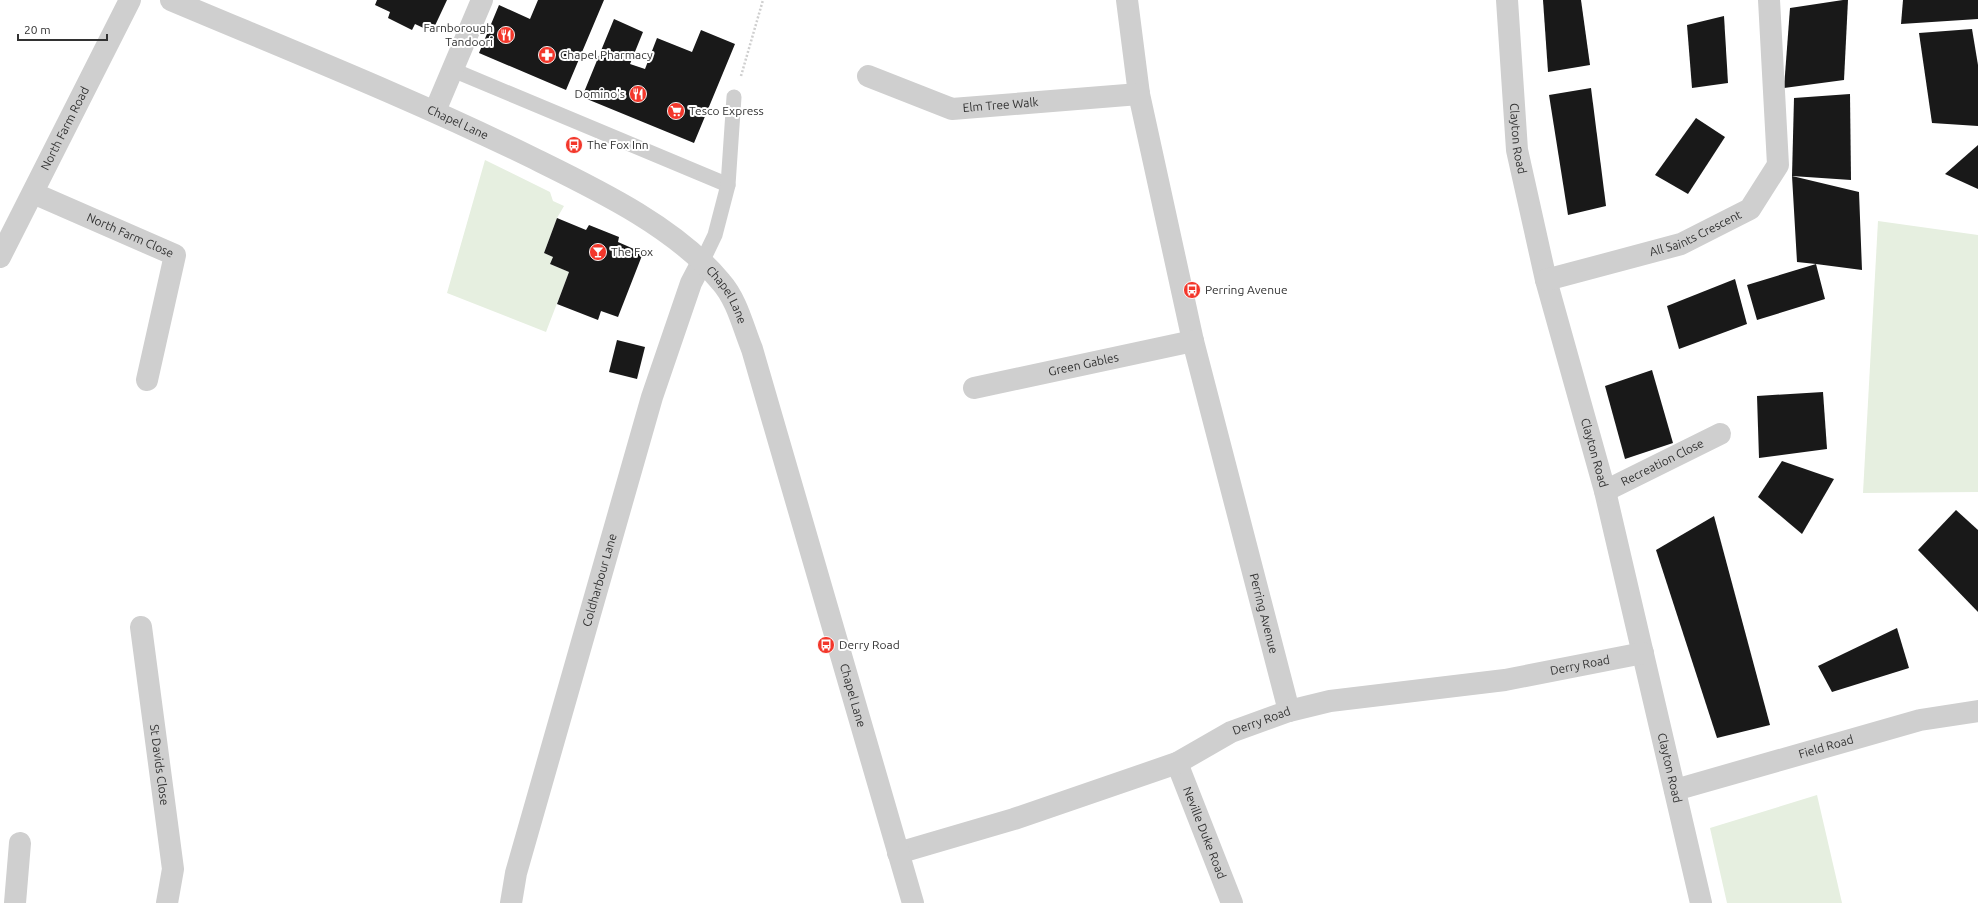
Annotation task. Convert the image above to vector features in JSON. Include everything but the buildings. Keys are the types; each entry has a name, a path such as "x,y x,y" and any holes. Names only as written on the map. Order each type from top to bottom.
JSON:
{"street":[{"name":"North Farm Road","path":"0,257 130,0"},
{"name":"Chapel Lane","path":"171,0 435,111 592,188 656,226 702,262 723,284 736,308 752,349 913,903"},
{"path":"435,111 453,70 457,55 482,0"},
{"name":"Perring Avenue","path":"1127,0 1139,94 1193,341 1289,711"},
{"name":"Clayton Road","path":"1507,0 1516,150 1546,280 1605,491 1701,903"},
{"name":"All Saints Crescent","path":"1546,280 1681,244 1750,208 1778,165 1769,0"},
{"name":"Elm Tree Walk","path":"868,76 952,109 1139,94"},
{"name":"North Farm Close","path":"33,193 175,255 147,380"},
{"name":"Coldharbour Lane","path":"511,903 518,866 652,397 691,282 702,262"},
{"name":"Green Gables","path":"974,388 1193,341"},
{"name":"Recreation Close","path":"1605,491 1720,434"},
{"name":"St Davids Close","path":"141,627 173,868 166,903"},
{"name":"Derry Road","path":"898,853 1014,819 1177,763 1231,732 1289,711 1330,701 1504,680 1643,653"},
{"name":"Field Road","path":"1675,790 1920,720 1978,711"},
{"name":"Neville Duke Road","path":"1177,763 1232,903"},
{"path":"15,903 20,843"}],"lane":[{"path":"453,70 728,185"},
{"path":"702,262 715,235 728,185 734,97"}],"path":[{"path":"734,97 763,0"}],"green space":[{"path":"485,160 550,192 553,201 564,206 557,218 544,253 553,257 550,264 569,272 546,332 447,293"},
{"path":"1878,221 1978,235 1978,492 1863,493"},
{"path":"1817,795 1842,903 1727,903 1710,828"}],"place":[{"name":"Farnborough Tandoori","path":"506,35"},
{"name":"Chapel Pharmacy","path":"547,55"},
{"name":"Domino's","path":"638,94"},
{"name":"Tesco Express","path":"676,111"},
{"name":"The Fox Inn","path":"574,145"},
{"name":"The Fox","path":"598,252"},
{"name":"Perring Avenue","path":"1192,290"},
{"name":"Derry Road","path":"826,645"}]}
